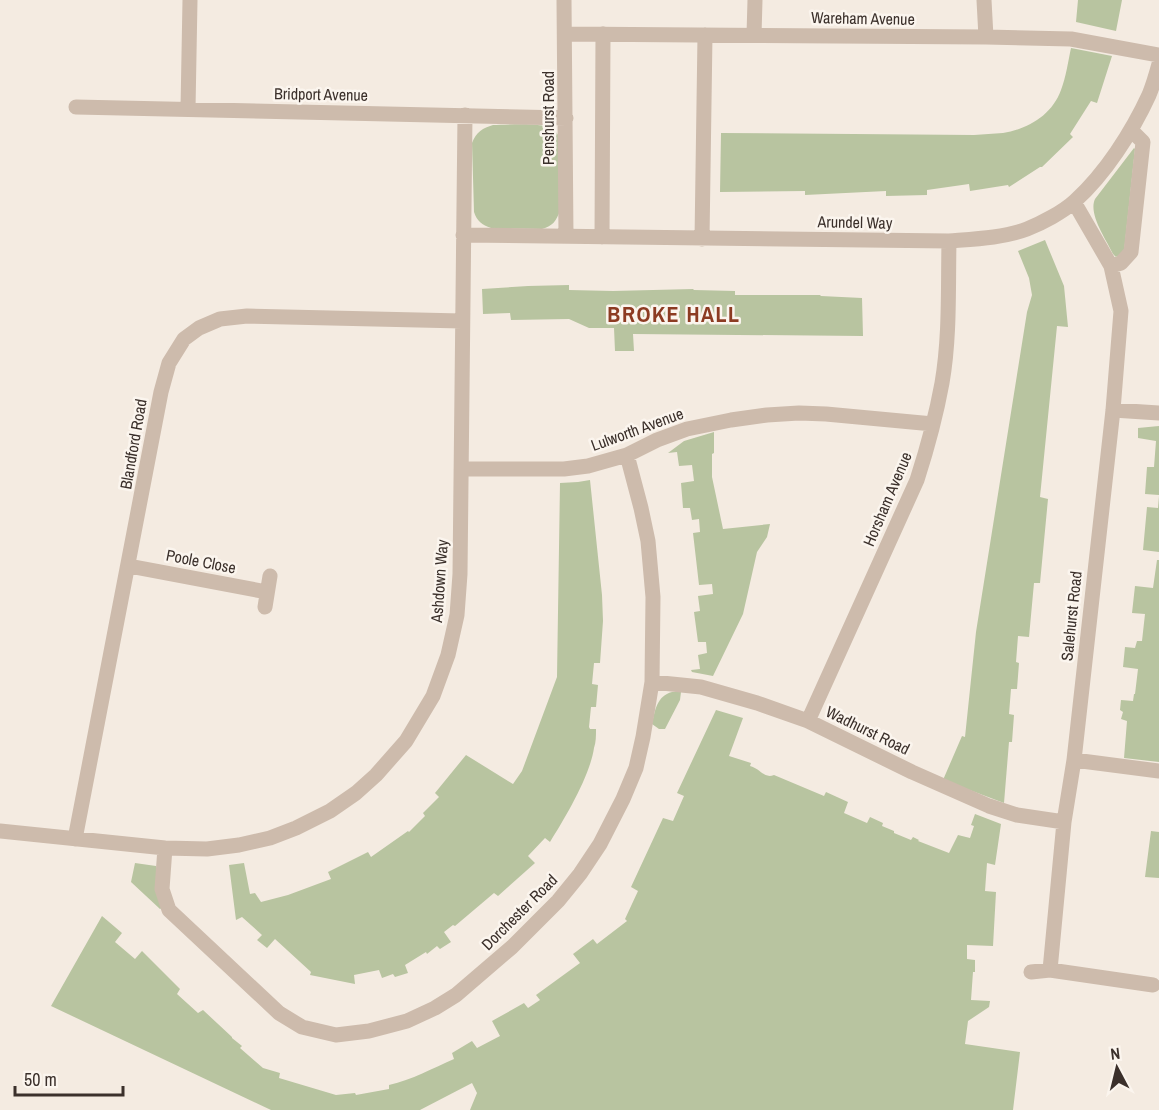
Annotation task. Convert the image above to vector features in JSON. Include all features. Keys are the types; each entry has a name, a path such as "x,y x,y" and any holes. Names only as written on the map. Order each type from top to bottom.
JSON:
{"street":[{"path":"188,109 190,0"},
{"name":"Penshurst Road","path":"564,0 566,236"},
{"path":"754,0 754,35"},
{"path":"984,0 986,37"},
{"name":"Wareham Avenue","path":"565,34 1071,39 1159,55"},
{"path":"602,237 603,34"},
{"path":"702,239 705,35"},
{"name":"Arundel Way","path":"463,235 949,241 990,238 1025,229 1074,202 1104,169 1131,130 1149,94 1159,64"},
{"name":"Bridport Avenue","path":"74,105 566,118"},
{"name":"Ashdown Way","path":"0,831 165,848 207,849 239,845 270,838 330,811 356,793 376,775 406,741 433,696 448,655 457,615 460,574 465,115"},
{"path":"1111,266 1121,263 1131,252 1143,142 1131,130"},
{"name":"Salehurst Road","path":"1050,970 1064,822 1074,760 1113,410 1121,311 1111,266 1074,202"},
{"name":"Horsham Avenue","path":"808,721 916,480 927,448 942,381 949,241"},
{"name":"Blandford Road","path":"75,839 161,392 169,363 184,339 199,328 220,319 247,316 462,321"},
{"path":"1113,410 1159,413"},
{"name":"Lulworth Avenue","path":"461,469 564,469 588,466 627,455 657,440 687,429 767,415 826,414 933,424"},
{"name":"Dorchester Road","path":"165,848 162,889 169,910 279,1013 302,1027 336,1035 369,1031 407,1021 456,995 488,968 558,901 580,874 600,844 636,768 652,682 653,597 648,541 627,455"},
{"name":"Poole Close","path":"129,566 266,599 270,576"},
{"name":"Wadhurst Road","path":"652,682 701,687 757,703 808,721 912,772 989,806 1017,815 1064,822"},
{"path":"1074,760 1159,771"},
{"path":"1031,972 1050,970 1153,985"}],"green space":[{"path":"1078,0 1122,0 1116,31 1076,22"},
{"path":"1071,48 1112,56 1097,103 1091,101 1070,134 1073,137 1042,167 1009,187 1008,185 970,191 969,184 927,190 927,195 886,196 886,191 805,195 805,191 720,192 721,133 974,135 1003,133 1021,128 1045,114 1057,99"},
{"path":"493,125 541,125 552,129 559,136 561,141 560,211 551,225 542,229 491,228 482,224 477,218 474,212 472,143 480,131"},
{"path":"1134,148 1124,252 1116,257 1099,227 1093,205 1095,199"},
{"path":"1045,240 1064,286 1068,327 1057,326 1040,497 1048,499 1040,583 1034,583 1029,637 1018,636 1017,689 1011,689 1009,714 1014,715 1012,742 1009,742 1004,803 943,780 962,736 965,737 976,632 1027,312 1032,295 1029,278 1018,251"},
{"path":"569,285 569,290 693,289 735,291 735,295 820,295 862,298 863,336 633,334 634,351 615,351 614,328 589,328 569,319 511,320 510,313 483,314 482,289"},
{"path":"1159,426 1159,495 1145,494 1147,467 1154,467 1156,441 1138,438 1138,428"},
{"path":"714,432 712,477 723,529 770,524 767,537 757,552 743,614 713,676 691,670 700,669 698,655 707,653 706,642 698,642 694,612 700,611 698,596 713,594 712,584 699,585 693,533 700,532 699,519 692,520 690,508 683,508 681,483 694,481 692,465 679,466 677,452 668,453 684,441"},
{"path":"590,480 603,621 600,663 594,663 592,684 598,685 596,707 591,707 589,727 596,729 596,739 588,771 569,809 550,842 545,838 528,856 535,863 498,896 494,893 455,926 453,925 444,932 451,942 440,949 437,946 405,965 408,973 395,977 393,974 382,978 379,970 354,975 355,984 310,975 311,972 275,939 267,948 257,940 262,935 242,917 236,920 229,865 244,863 250,894 255,893 261,902 288,895 331,879 328,872 368,852 371,857 409,832 425,816 423,813 439,797 435,793 466,755 513,784 522,771 557,677 560,483"},
{"path":"1159,496 1159,552 1143,550 1147,507 1158,508"},
{"path":"1157,560 1159,560 1159,762 1124,758 1127,721 1121,719 1123,712 1120,710 1121,700 1133,701 1138,669 1123,667 1125,647 1135,648 1137,641 1142,641 1145,614 1132,613 1135,586 1153,588"},
{"path":"672,692 681,692 680,700 665,729 659,729 652,724 656,709 660,700"},
{"path":"716,710 743,718 729,756 751,763 750,766 765,775 774,775 824,796 826,792 848,802 844,813 867,823 870,817 883,823 882,826 894,833 911,840 913,837 949,853 958,835 970,838 975,814 1001,824 995,865 987,863 985,891 996,892 993,946 967,945 967,959 975,960 971,1000 990,1001 989,1007 968,1021 965,1044 1020,1052 1013,1110 470,1110 477,1093 472,1083 420,1110 271,1110 51,1006 102,916 122,933 115,942 135,959 142,951 180,989 177,994 198,1013 203,1010 263,1068 280,1073 279,1078 336,1095 355,1093 356,1095 389,1089 389,1085 414,1077 454,1059 452,1053 472,1041 477,1048 500,1036 492,1021 524,1003 528,1008 540,1000 536,995 580,963 573,954 593,939 597,944 627,921 625,919 638,891 631,887 663,818 673,821 684,796 677,793"},
{"path":"1151,831 1159,832 1159,878 1145,877"},
{"path":"135,863 156,866 162,908 160,909 131,882"}],"district":[{"name":"BROKE HALL","path":"674,314"}]}
